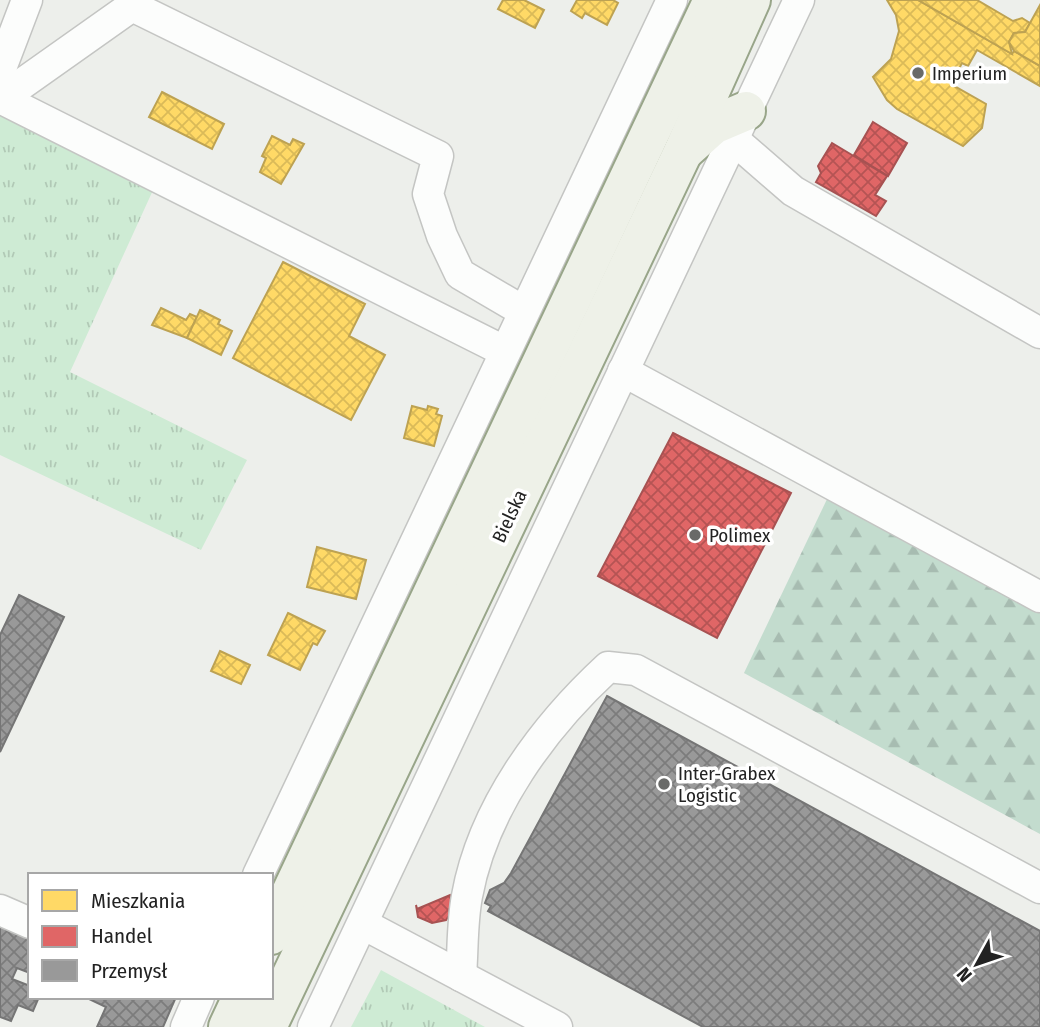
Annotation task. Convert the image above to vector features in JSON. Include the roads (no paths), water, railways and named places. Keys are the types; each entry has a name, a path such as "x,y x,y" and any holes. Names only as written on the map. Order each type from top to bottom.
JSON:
{"main road":[{"name":"Bielska","path":"267,1027 683,152 737,2"},
{"name":"Bielska","path":"273,931 551,344 737,2"},
{"path":"683,152 713,125 740,125"},
{"path":"228,1027 241,999"}],"street":[{"path":"1,89 27,0"},
{"path":"259,873 672,0"},
{"path":"313,1027 799,0"},
{"path":"1,89 132,6 438,156 428,194 442,236 460,274 514,330"},
{"path":"1,89 514,330 551,344"},
{"path":"740,125 793,191 1040,333"},
{"path":"623,371 1040,597"},
{"path":"461,976 467,897 477,856 492,816 539,743 583,690 608,667 636,670 1040,888"},
{"path":"0,910 28,922"},
{"path":"363,924 556,1027"},
{"path":"186,1027 197,999"}],"place":[{"name":"Imperium","path":"918,73"},
{"name":"Polimex","path":"695,535"},
{"name":"Inter-Grabex Logistic","path":"664,784"}]}
